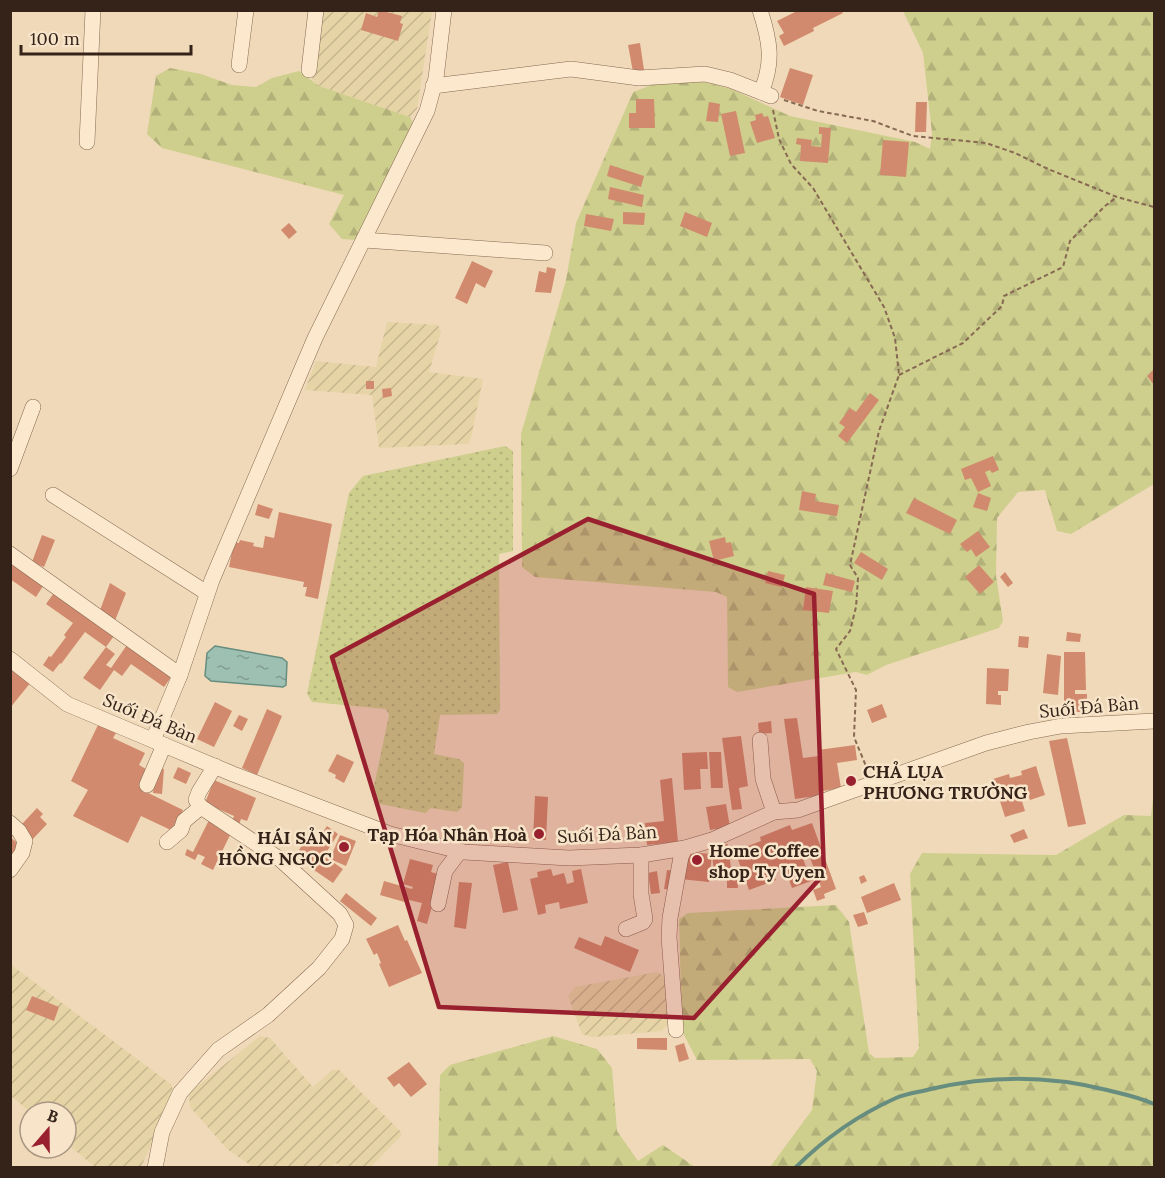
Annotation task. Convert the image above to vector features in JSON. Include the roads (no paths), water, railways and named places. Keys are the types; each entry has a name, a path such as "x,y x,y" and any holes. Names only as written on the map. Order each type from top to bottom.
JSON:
{"street":[{"path":"87,142 93,10"},
{"path":"239,65 246,10"},
{"path":"309,70 316,10"},
{"path":"147,785 207,593 315,338 427,111 433,87 444,10"},
{"path":"433,87 571,69 639,78 705,74 730,80 766,94 771,51 760,10"},
{"path":"363,240 545,254"},
{"path":"10,469 33,408"},
{"path":"53,495 207,593"},
{"path":"10,554 180,675"},
{"name":"Suối Đá Bàn","path":"10,659 67,704 215,766 390,834 460,851 569,858 641,855 685,848 712,840 774,812 798,810 986,743 1029,732 1061,726 1155,722"},
{"path":"760,740 763,779 774,812"},
{"path":"155,1167 162,1132 180,1093 218,1050 268,1015 319,968 342,939 346,925 340,914 281,860 201,807 196,800 215,766"},
{"path":"167,842 181,830 184,820 201,807"},
{"path":"10,823 19,831 25,842 22,853 10,870"},
{"path":"676,1030 669,937 670,918 681,857 685,848"},
{"path":"438,904 445,871 460,851"},
{"path":"626,929 645,919 641,894 641,855"}],"water":[{"path":"215,646 282,658 287,662 286,685 283,687 211,681 205,676 207,653"}],"waterway":[{"path":"795,1168 842,1128 868,1112 905,1095 953,1084 997,1079 1041,1079 1085,1085 1143,1099 1154,1104"}],"place":[{"name":"CHẢ LỤA PHƯƠNG TRƯỜNG","path":"851,781"},
{"name":"Tạp Hóa Nhân Hoà","path":"539,834"},
{"name":"HÁI SẢN HỒNG NGỌC","path":"344,847"},
{"name":"Home Coffee shop Ty Uyen","path":"697,860"}]}
